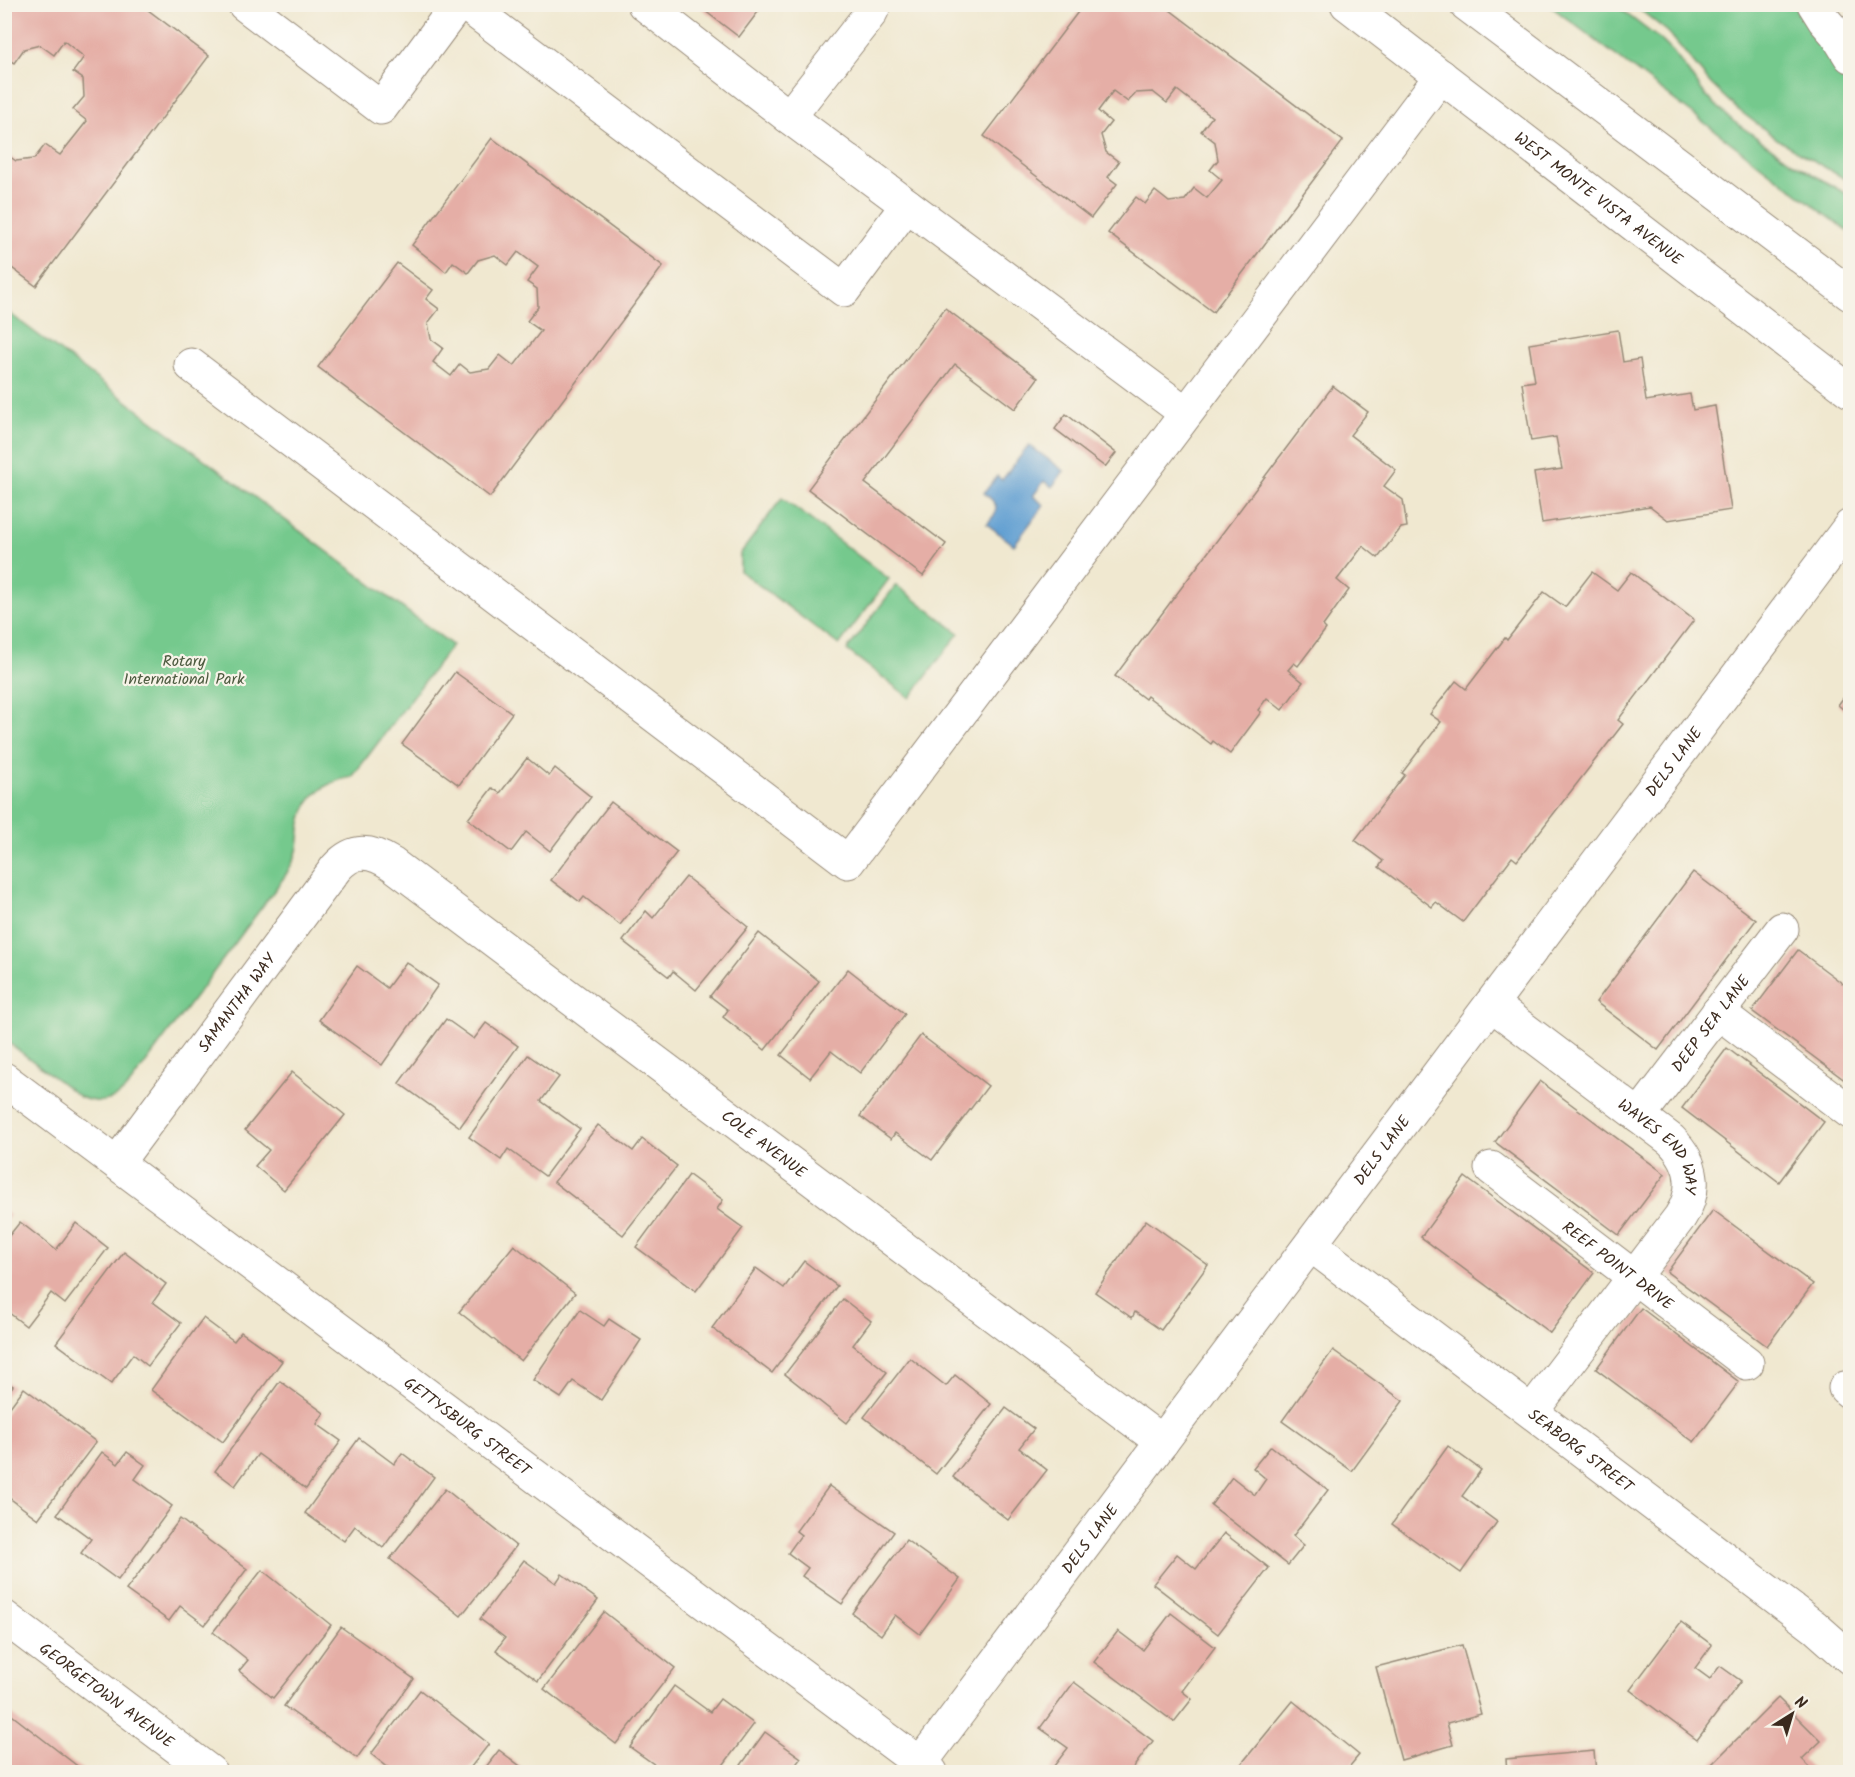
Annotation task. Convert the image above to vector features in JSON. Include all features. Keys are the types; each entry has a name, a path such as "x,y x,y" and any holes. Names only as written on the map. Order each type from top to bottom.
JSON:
{"street":[{"path":"244,4 381,108 458,4"},
{"path":"465,4 844,290 907,205"},
{"path":"644,4 789,117 1186,413"},
{"path":"789,117 870,14 875,4"},
{"name":"WEST MONTE VISTA AVENUE","path":"1347,4 1851,391"},
{"path":"1466,4 1851,294"},
{"path":"1814,4 1824,20 1846,43"},
{"path":"191,365 848,862 1441,76"},
{"name":"DELS LANE","path":"922,1770 1162,1442 1851,526"},
{"name":"SAMANTHA WAY","path":"117,1163 336,868 348,857 362,853"},
{"name":"COLE AVENUE","path":"362,853 379,856 392,864 1162,1442"},
{"name":"DEEP SEA LANE","path":"1639,1116 1782,929"},
{"name":"WAVES END WAY","path":"1491,1004 1671,1140 1688,1163 1691,1187 1685,1209 1532,1412"},
{"path":"1718,1012 1851,1112"},
{"name":"GETTYSBURG STREET","path":"4,1079 922,1770"},
{"name":"REEF POINT DRIVE","path":"1491,1168 1747,1363"},
{"name":"SEABORG STREET","path":"1311,1245 1848,1650"},
{"name":"GEORGETOWN AVENUE","path":"4,1617 210,1773"}],"green space":[{"path":"1549,5 1612,5 1620,9 1662,41 1707,97 1733,121 1795,164 1850,196 1850,233"},
{"path":"1634,5 1795,5 1798,12 1845,64 1839,72 1850,81 1850,182 1780,141 1736,108 1711,84 1668,32"},
{"name":"Rotary International Park","path":"5,310 452,645 352,777 327,785 309,802 301,823 296,854 285,876 128,1087 106,1101 94,1101 80,1097 5,1040"},
{"path":"782,498 889,579 839,645 740,571 740,554"},
{"path":"896,585 959,633 910,698 847,650"}],"water":[{"path":"1029,445 1064,471 1052,487 1044,481 1033,496 1044,505 1014,545 987,524 995,514 996,506 984,493 997,476 1002,480"}],"building":[{"path":"4,4 140,4 209,56 36,286 4,262 4,155 16,161 34,159 45,145 60,155 87,121 73,110 84,97 83,79 73,72 84,57 64,41 54,55 40,45 24,49 14,63 4,56"},
{"path":"696,4 764,4 739,37"},
{"path":"1084,4 1162,4 1343,141 1213,312 1108,233 1136,197 1145,204 1155,191 1169,202 1185,200 1194,188 1207,198 1222,180 1210,170 1218,160 1215,142 1201,131 1212,117 1177,90 1167,103 1153,92 1135,93 1128,102 1113,91 1098,111 1111,122 1101,135 1106,152 1119,162 1108,177 1117,184 1091,218 984,136"},
{"path":"492,138 663,266 490,497 318,367 397,263 433,290 426,299 439,309 428,323 431,339 443,348 433,362 451,376 460,364 470,372 489,369 500,355 514,366 541,331 527,321 538,307 537,289 527,282 538,267 518,252 508,265 495,255 478,260 468,273 453,262 446,272 412,245"},
{"path":"945,308 1038,378 1015,409 955,364 865,483 946,544 923,576 808,489"},
{"path":"1618,330 1623,362 1640,359 1646,401 1690,394 1693,410 1715,406 1731,510 1668,520 1650,506 1542,523 1534,473 1562,469 1556,437 1531,441 1522,383 1535,381 1529,344"},
{"path":"1333,386 1368,412 1350,435 1396,470 1384,486 1403,500 1407,527 1401,528 1378,558 1363,546 1337,580 1349,590 1323,626 1326,629 1298,666 1294,663 1288,670 1303,682 1282,710 1267,698 1258,710 1261,712 1230,754 1213,741 1211,744 1147,696 1145,699 1115,676"},
{"path":"1066,414 1116,453 1105,467 1055,429"},
{"path":"1592,572 1617,590 1631,572 1694,620 1618,720 1623,724 1517,861 1512,857 1463,922 1436,902 1432,907 1379,867 1383,861 1355,840 1405,775 1402,773 1441,722 1430,714 1456,681 1466,689 1544,592 1565,607"},
{"path":"455,672 512,713 459,785 402,744"},
{"path":"1850,689 1850,715 1838,705"},
{"path":"527,758 549,776 555,768 591,797 550,851 526,832 511,852 468,819 492,788 500,793"},
{"path":"611,802 677,852 620,925 584,897 580,902 551,880"},
{"path":"1693,872 1756,920 1658,1050 1596,1002"},
{"path":"686,877 748,927 696,990 673,971 669,977 623,941 646,911 653,918"},
{"path":"759,933 819,981 765,1050 723,1017 728,1010 710,996"},
{"path":"1798,950 1850,989 1850,1084 1752,1011"},
{"path":"406,962 438,985 382,1065 319,1020 357,966 387,988"},
{"path":"848,969 905,1014 860,1073 831,1051 810,1078 781,1055"},
{"path":"446,1019 474,1039 486,1023 518,1046 460,1127 399,1083"},
{"path":"921,1035 988,1086 932,1160 895,1133 891,1139 860,1116"},
{"path":"1727,1048 1824,1122 1779,1182 1682,1108"},
{"path":"528,1055 559,1077 541,1101 580,1129 545,1176 508,1149 501,1160 469,1137"},
{"path":"292,1072 345,1115 284,1190 255,1166 269,1150 245,1130"},
{"path":"1540,1081 1665,1174 1619,1235 1495,1142"},
{"path":"598,1125 633,1151 642,1139 677,1166 623,1235 554,1182"},
{"path":"689,1175 723,1200 717,1209 743,1228 696,1291 636,1247"},
{"path":"1465,1177 1594,1273 1550,1333 1421,1237"},
{"path":"4,1210 10,1215 4,1223"},
{"path":"1713,1210 1813,1284 1767,1346 1667,1272"},
{"path":"1146,1220 1208,1265 1161,1330 1135,1312 1132,1318 1095,1292"},
{"path":"20,1222 56,1250 76,1223 108,1248 65,1304 51,1293 26,1326 4,1309 4,1242"},
{"path":"514,1245 575,1293 521,1361 459,1312"},
{"path":"124,1252 166,1284 153,1302 181,1323 148,1366 133,1354 111,1384 56,1343"},
{"path":"804,1261 837,1286 772,1373 712,1328 756,1268 784,1288"},
{"path":"843,1299 871,1321 853,1345 887,1372 847,1423 785,1374"},
{"path":"1641,1308 1739,1382 1694,1442 1596,1369"},
{"path":"580,1310 604,1326 609,1319 641,1340 601,1400 573,1381 561,1398 533,1380"},
{"path":"203,1318 234,1341 241,1332 282,1361 223,1442 151,1390"},
{"path":"1333,1350 1403,1401 1352,1471 1282,1421"},
{"path":"910,1358 946,1386 955,1375 991,1404 936,1474 864,1417"},
{"path":"4,1380 13,1386 4,1397"},
{"path":"280,1381 324,1413 317,1424 341,1441 306,1489 258,1454 235,1486 215,1471"},
{"path":"24,1388 96,1442 38,1519 4,1494 4,1415"},
{"path":"1006,1408 1034,1429 1019,1448 1047,1470 1008,1520 953,1477"},
{"path":"359,1438 394,1464 402,1453 434,1477 383,1548 355,1526 344,1541 305,1513"},
{"path":"1271,1446 1328,1490 1293,1536 1304,1545 1288,1565 1211,1505 1232,1477 1255,1495 1266,1479 1253,1468"},
{"path":"1448,1446 1481,1470 1462,1496 1497,1522 1461,1573 1392,1524"},
{"path":"102,1452 118,1464 127,1452 145,1465 135,1479 172,1506 118,1580 81,1553 91,1539 57,1514"},
{"path":"829,1486 894,1532 842,1604 802,1576 808,1568 788,1553 801,1535 796,1531"},
{"path":"445,1489 516,1546 461,1616 390,1559"},
{"path":"180,1519 247,1569 205,1625 180,1606 169,1621 126,1590"},
{"path":"1224,1533 1269,1568 1218,1634 1153,1584 1177,1554 1196,1569"},
{"path":"906,1540 960,1579 920,1634 895,1615 881,1635 852,1613"},
{"path":"524,1560 556,1583 562,1574 598,1600 538,1681 496,1650 505,1638 480,1619"},
{"path":"262,1570 331,1625 273,1698 239,1671 248,1660 213,1632"},
{"path":"604,1612 675,1668 616,1744 544,1689"},
{"path":"1171,1613 1215,1647 1182,1691 1192,1699 1174,1722 1094,1662 1118,1631 1143,1650"},
{"path":"1681,1622 1712,1645 1695,1668 1710,1679 1720,1666 1741,1681 1697,1740 1630,1690"},
{"path":"341,1627 414,1679 357,1758 284,1706"},
{"path":"1462,1645 1481,1714 1447,1723 1453,1745 1401,1760 1376,1667"},
{"path":"1074,1682 1153,1741 1130,1772 1050,1771 1068,1748 1040,1728"},
{"path":"674,1686 710,1712 720,1699 754,1724 718,1772 665,1772 630,1747"},
{"path":"420,1690 489,1744 467,1772 394,1772 371,1754"},
{"path":"1778,1698 1821,1741 1802,1759 1815,1772 1715,1772 1709,1767"},
{"path":"1293,1701 1359,1755 1345,1772 1243,1772 1238,1768"},
{"path":"4,1709 85,1772 4,1772"},
{"path":"765,1732 801,1758 790,1772 736,1772"},
{"path":"499,1750 528,1772 482,1772"},
{"path":"1594,1751 1596,1772 1507,1772 1506,1759"}]}
